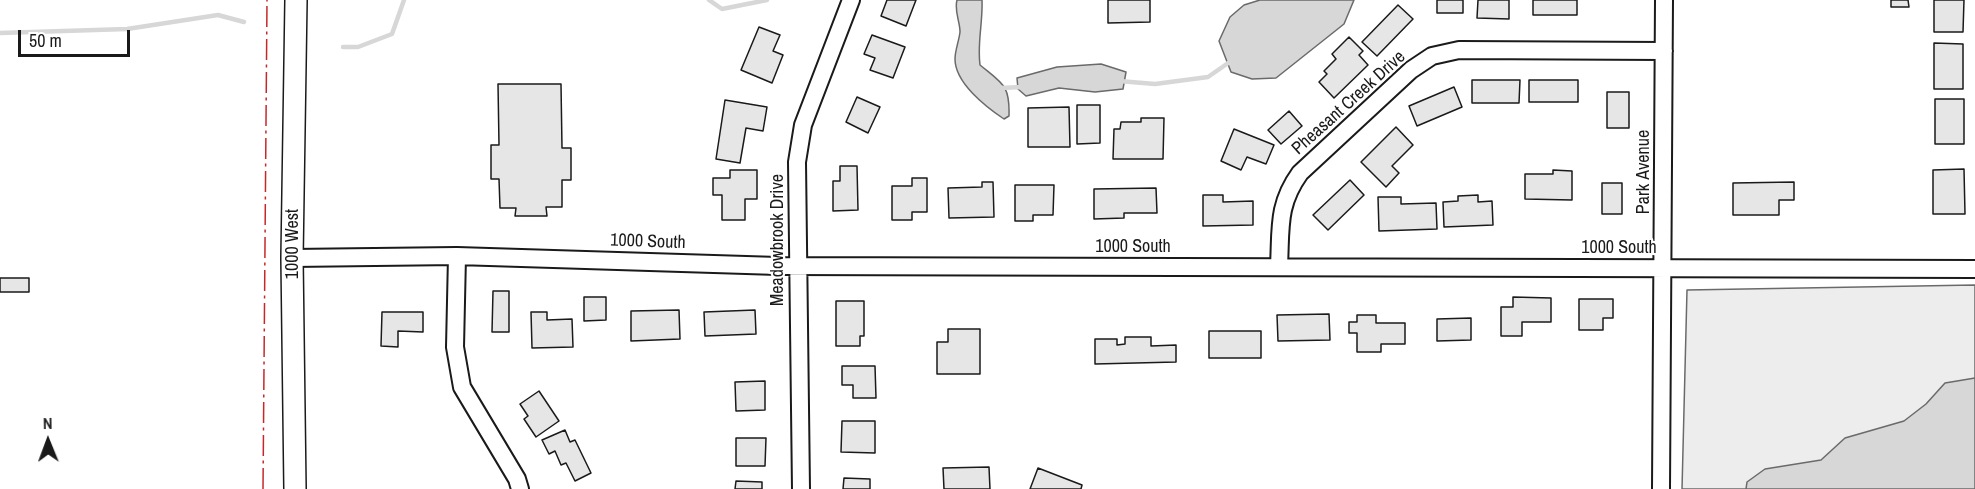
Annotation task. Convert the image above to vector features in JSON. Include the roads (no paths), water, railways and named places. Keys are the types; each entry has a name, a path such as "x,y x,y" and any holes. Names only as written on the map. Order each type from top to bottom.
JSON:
{"main road":[{"name":"1000 West","path":"295,489 292,258 296,0"}],"street":[{"name":"Meadowbrook Drive","path":"801,489 797,162 803,125 851,0"},
{"name":"Park Avenue","path":"1661,489 1664,0"},
{"name":"Pheasant Creek Drive","path":"1279,266 1281,212 1286,192 1300,173 1411,70 1432,56 1459,50 1664,51"},
{"name":"1000 South","path":"292,258 457,256 797,266 1975,269"},
{"path":"457,256 455,347 462,387 518,479 520,489"}],"waterway":[{"path":"343,47 358,47 392,34 404,0"},
{"path":"709,0 722,9 767,0"},
{"path":"0,33 127,29 218,15 244,22"},
{"path":"1119,81 1155,84 1208,77 1231,61"},
{"path":"1000,88 1022,87"}]}
